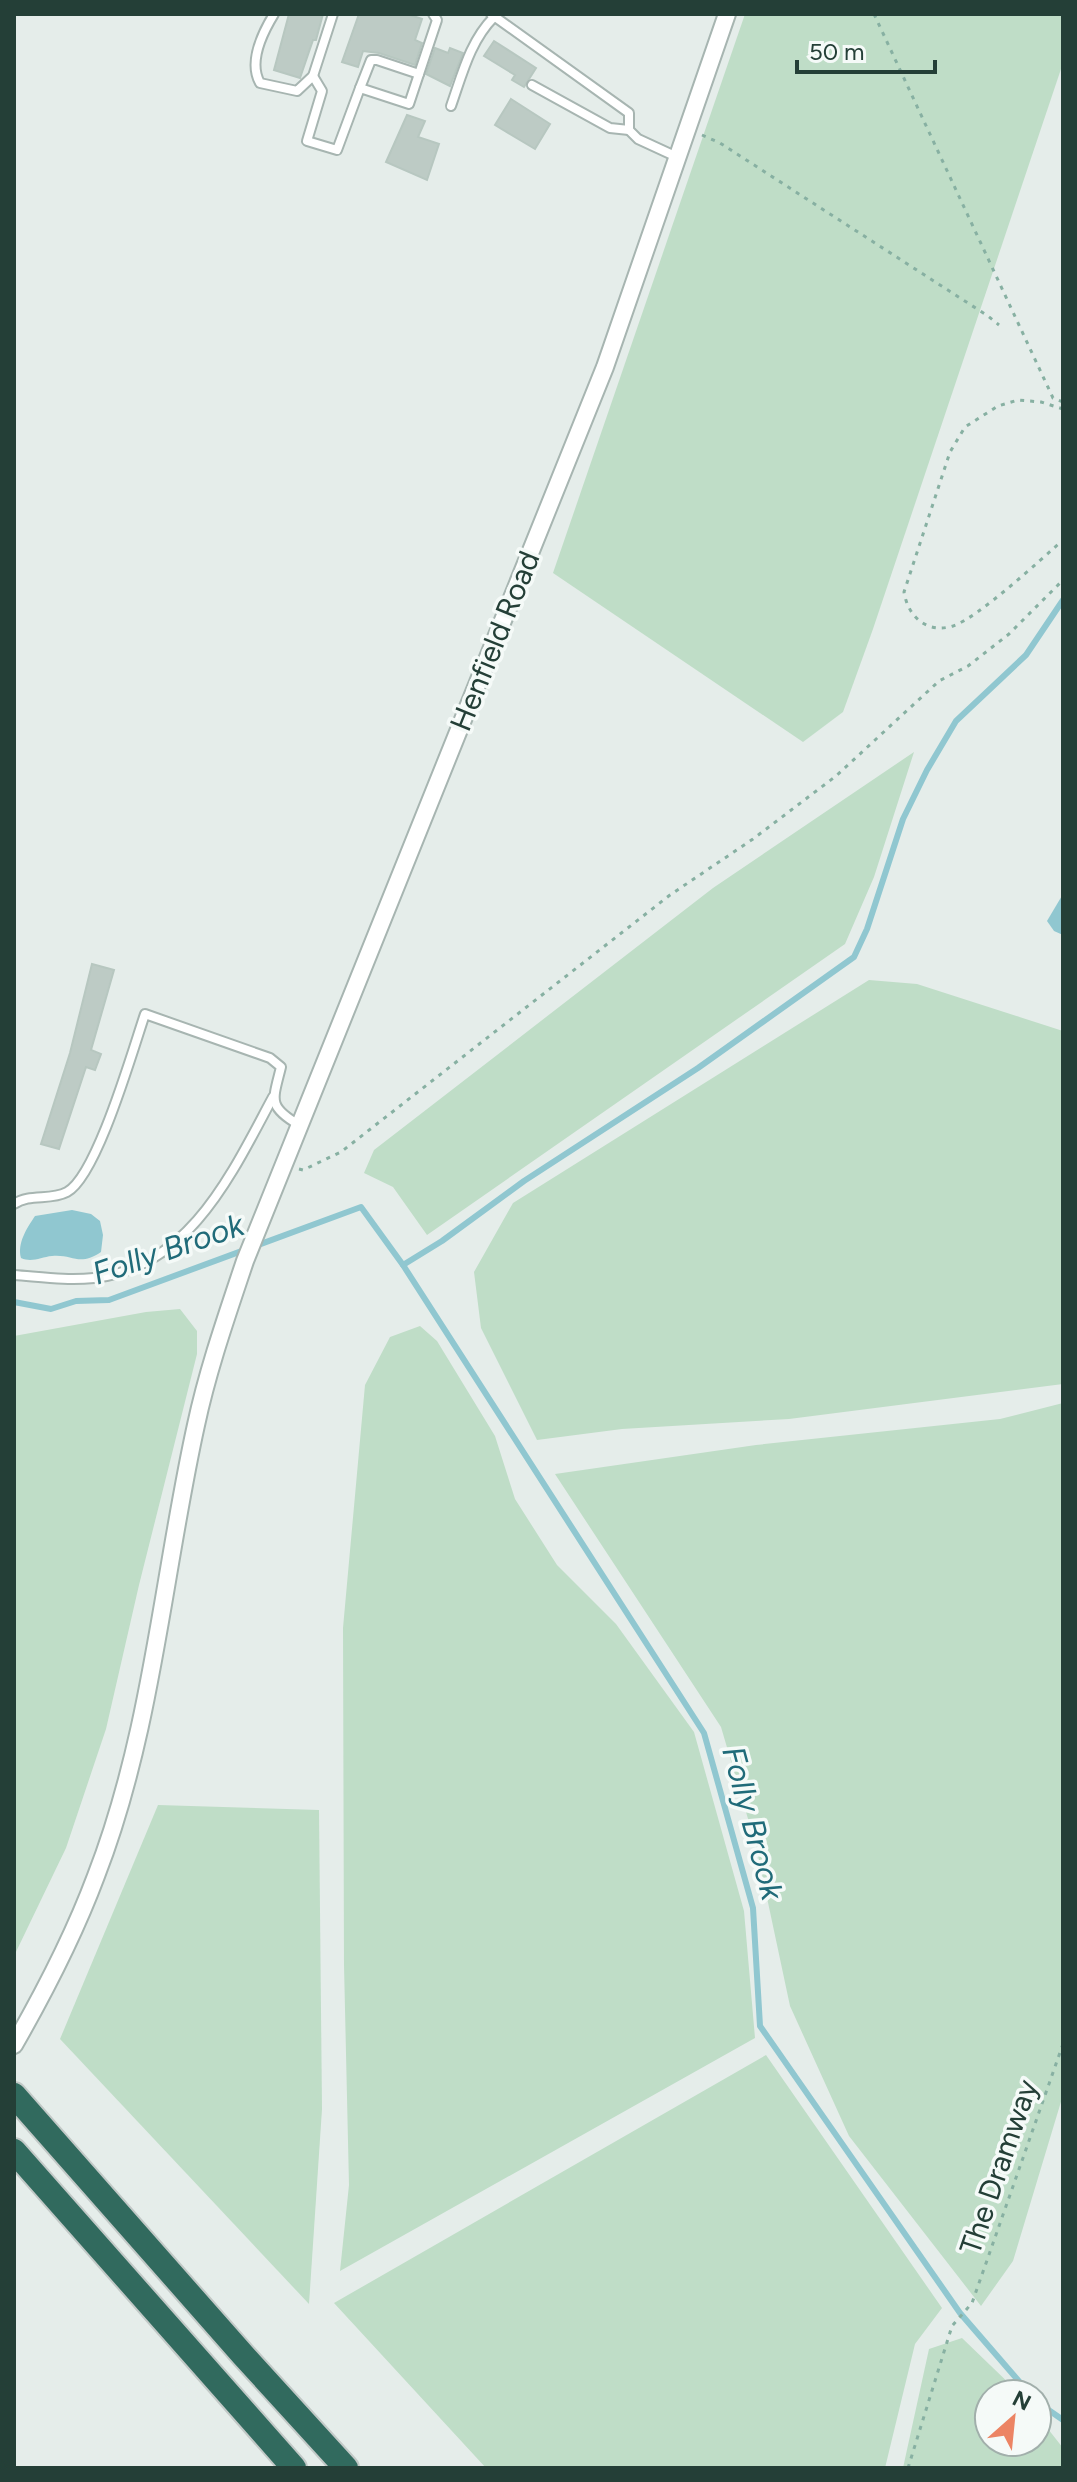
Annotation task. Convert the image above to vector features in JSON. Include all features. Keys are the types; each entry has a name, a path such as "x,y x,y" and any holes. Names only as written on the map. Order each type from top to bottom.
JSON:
{"highway":[{"path":"14,2095 346,2468"},
{"path":"14,2152 294,2468"}],"street":[{"name":"Henfield Road","path":"14,2045 52,1977 97,1875 120,1802 161,1620 196,1424 222,1328 257,1226 605,367 727,14"}],"lane":[{"path":"274,14 261,35 256,76 260,83 297,91 313,76 333,14"},
{"path":"360,88 409,104 437,20 433,14"},
{"path":"451,106 473,46 492,16 629,113 629,130"},
{"path":"313,76 322,91 307,141 337,150 371,60 419,74"},
{"path":"532,85 610,128 629,130 638,139 677,157"},
{"path":"14,1204 30,1197 53,1197 68,1192 80,1181 95,1153 145,1014 270,1058 281,1067 273,1097 221,1193 202,1217 154,1257 126,1271 96,1278 14,1275"},
{"path":"273,1097 279,1114 300,1126"}],"path":[{"path":"874,14 1053,398 1063,402"},
{"path":"687,129 720,143 999,325"},
{"path":"1063,409 1041,402 1018,400 998,406 965,427 950,452 904,592 906,604 913,617 926,624 940,629 956,625 1063,540"},
{"path":"284,1165 303,1170 341,1152 670,895 753,839 836,776 939,681 968,666 1009,634 1063,580"},
{"name":"The Dramway","path":"908,2468 952,2326 972,2303 1063,2044"}],"green space":[{"path":"745,14 1063,14 1063,63 873,629 843,712 803,742 553,573"},
{"path":"914,752 874,877 845,944 427,1235 393,1187 364,1173 374,1150 713,888"},
{"path":"869,980 917,984 1063,1031 1063,1384 789,1419 622,1429 537,1440 481,1328 474,1272 513,1203"},
{"path":"180,1309 197,1331 197,1354 106,1729 66,1848 14,1956 14,1336 146,1312"},
{"path":"420,1326 437,1341 495,1436 515,1499 557,1565 616,1624 694,1732 744,1911 755,2038 340,2271 349,2185 344,1965 343,1628 365,1385 390,1337"},
{"path":"1063,1403 1063,2095 1013,2261 981,2306 849,2136 790,2006 756,1846 721,1727 555,1474 756,1445 1000,1419"},
{"path":"158,1805 319,1810 322,2109 309,2304 60,2039"},
{"path":"766,2055 942,2308 915,2344 885,2468 486,2468 334,2303"},
{"path":"962,2338 1003,2378 973,2378 973,2458 1053,2458 1053,2435 1063,2448 1063,2468 903,2468 929,2349"}],"water":[{"path":"1063,894 1063,935 1054,931 1047,921"},
{"path":"72,1210 91,1214 100,1221 103,1235 101,1252 87,1259 59,1256 33,1260 21,1258 22,1241 35,1216"}],"building":[{"path":"289,14 323,14 300,78 274,70"},
{"path":"359,14 407,14 422,19 415,40 422,43 415,65 363,51 358,67 342,62"},
{"path":"494,41 536,68 524,87 512,80 515,75 484,56"},
{"path":"435,48 448,53 450,48 463,53 450,86 426,74"},
{"path":"511,99 550,124 535,149 495,125"},
{"path":"407,115 425,121 418,137 439,144 427,180 386,162"},
{"path":"92,964 114,970 91,1050 101,1054 95,1070 86,1067 59,1149 41,1144 70,1053"}],"waterway":[{"path":"14,1302 51,1309 76,1301 109,1300 361,1207 403,1265 442,1241 524,1181 698,1068 854,957 867,929 903,819 927,770 956,721 1026,655 1063,600"},
{"name":"Folly Brook","path":"403,1265 704,1733 753,1908 760,2026 960,2313 1016,2378"},
{"name":"Folly Brook","path":"1053,2413 1063,2420"}]}
